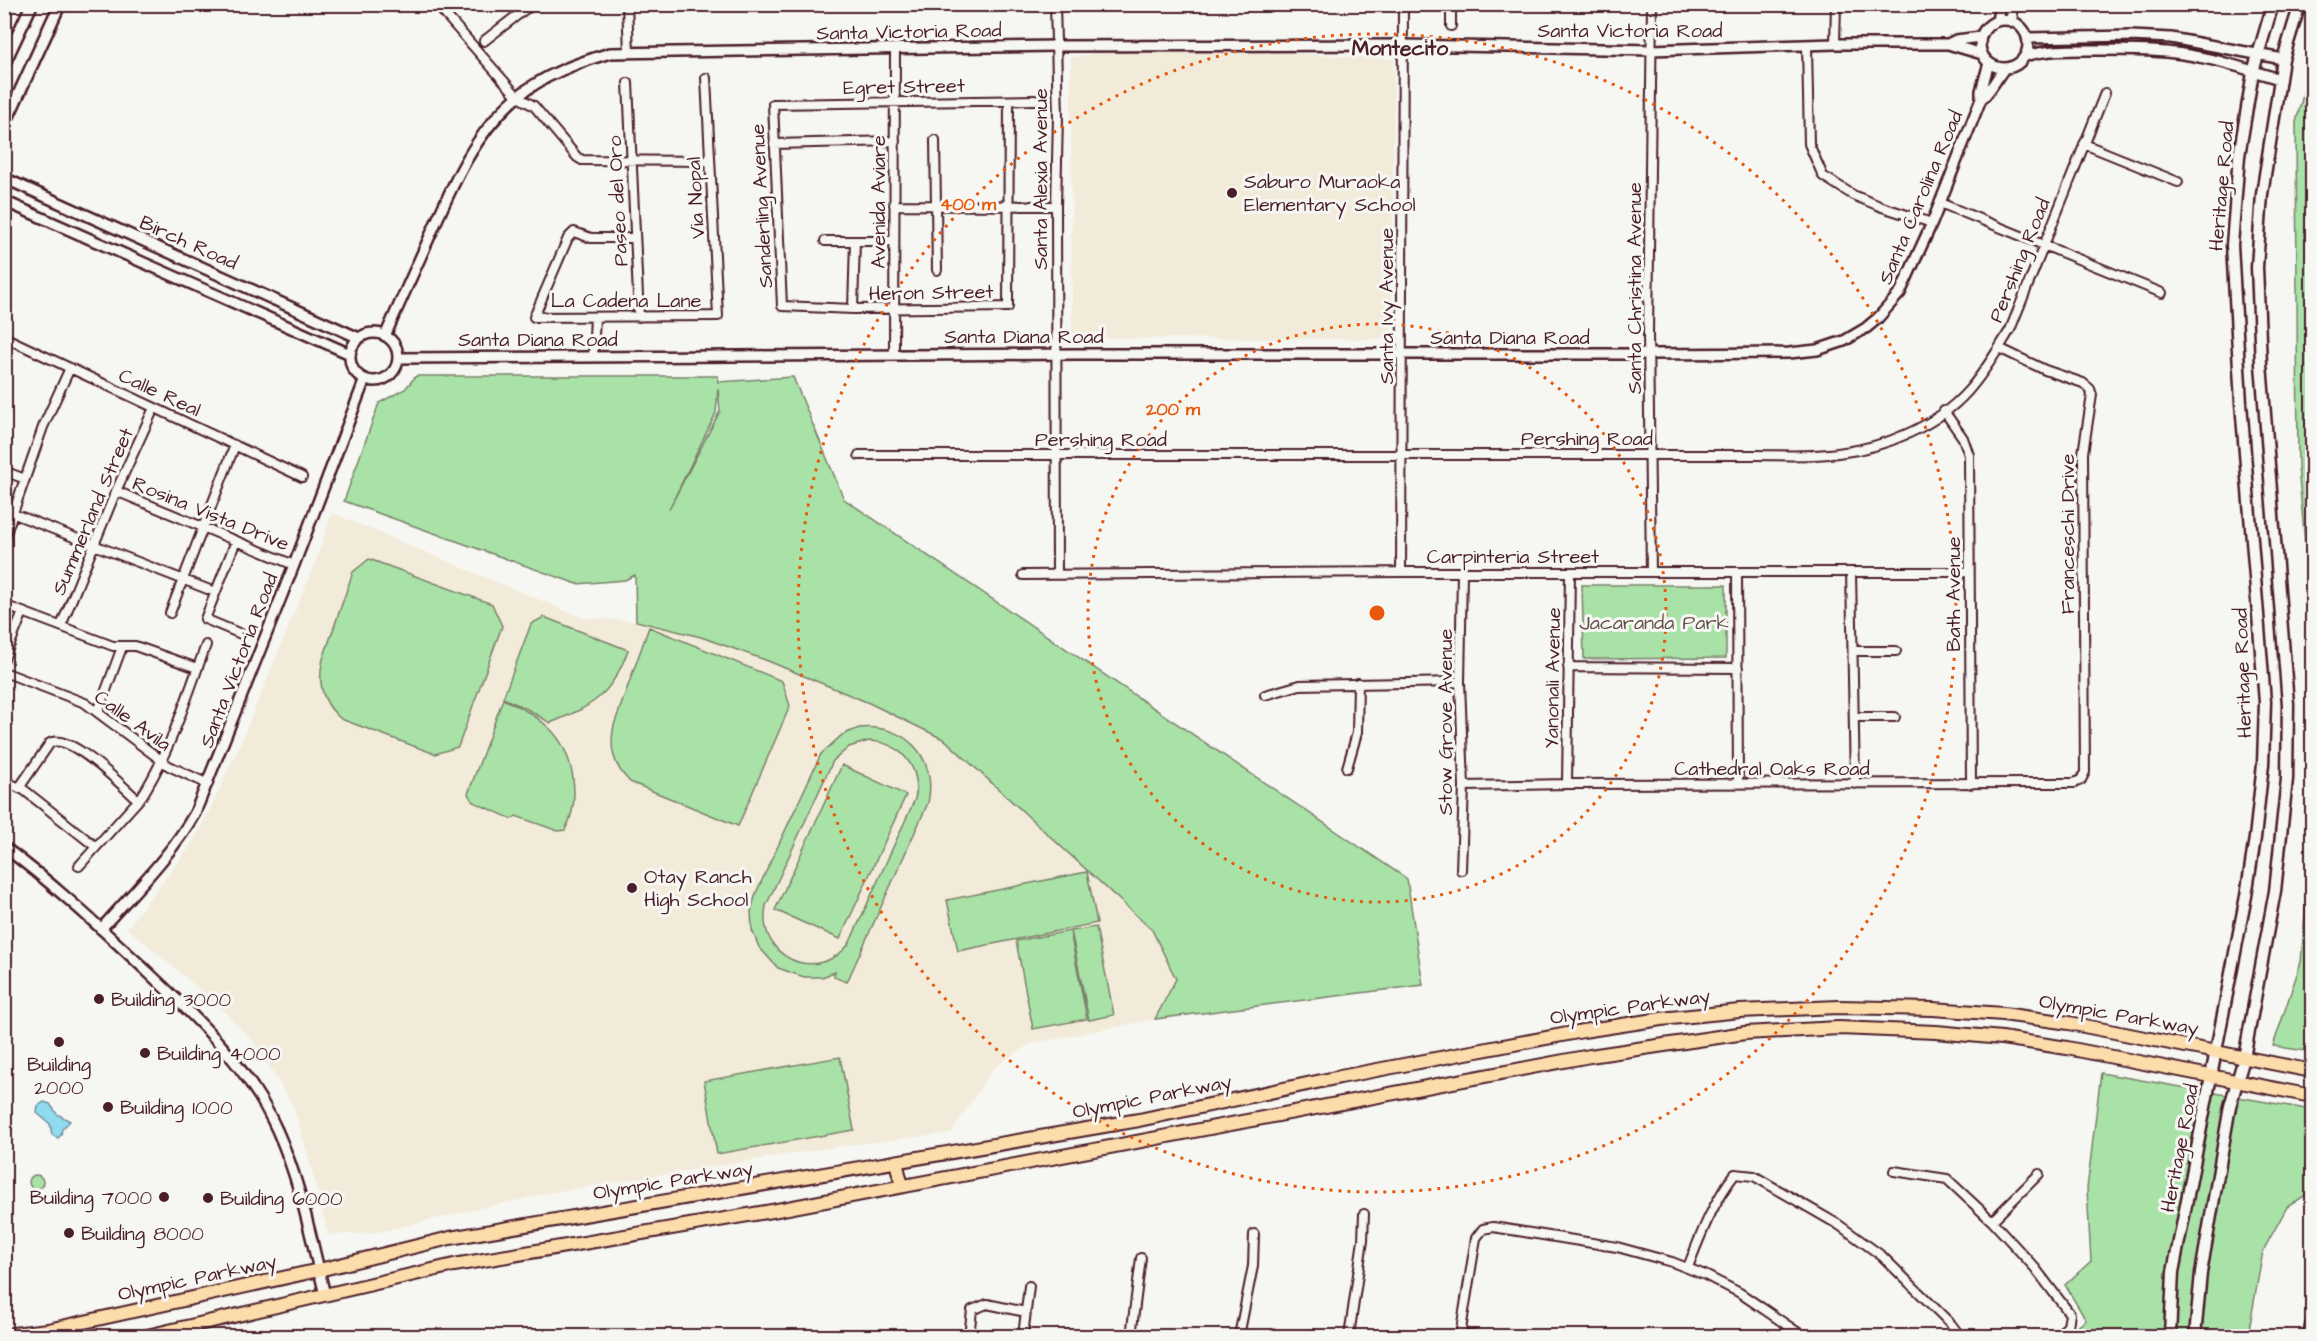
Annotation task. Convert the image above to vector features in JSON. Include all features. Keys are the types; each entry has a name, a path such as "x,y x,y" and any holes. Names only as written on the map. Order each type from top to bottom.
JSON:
{"main road":[{"path":"4,64 32,4"},
{"path":"4,126 60,4"},
{"name":"Heritage Road","path":"2170,1336 2173,1272 2251,869 2263,753 2265,702 2241,404 2232,245 2239,156 2253,72 2273,4"},
{"path":"2195,1336 2201,1273 2210,1216 2236,1082 2244,1058 2275,891 2287,779 2288,704 2261,364 2257,267 2262,194 2283,59 2300,4"},
{"name":"Olympic Parkway","path":"4,1335 48,1330 319,1270 450,1238 1139,1120 1340,1077 1583,1031 1661,1019 1740,1011 1839,1007 1933,1009 2003,1014 2069,1023 2313,1071"},
{"path":"147,1336 454,1265 902,1186 1578,1058 1745,1033 1839,1028 1936,1032 2067,1048 2313,1096"},
{"path":"896,1162 902,1186"}],"street":[{"path":"436,4 518,97 534,106 569,148 582,159 710,161"},
{"path":"484,41 522,7 536,4"},
{"path":"627,4 629,52"},
{"name":"Santa Alexia Avenue","path":"1055,4 1058,116 1056,354"},
{"name":"Santa Ivy Avenue","path":"1401,572 1403,4"},
{"path":"1451,4 1451,26"},
{"name":"Santa Christina Avenue","path":"1651,572 1652,4"},
{"path":"1835,44 1836,4"},
{"path":"1997,21 2000,4"},
{"path":"2010,4 2013,22"},
{"path":"2025,56 2027,38 2024,31 2013,22 1997,21 1987,27 1981,37 1982,54 1989,63 2004,69 2016,65 2025,56 2044,51 2147,51 2204,57 2280,78"},
{"path":"2027,38 2131,36 2171,39 2283,59"},
{"name":"Santa Victoria Road","path":"1948,44 1956,40 1981,37"},
{"name":"Santa Victoria Road","path":"385,336 466,159 494,120 518,97 555,73 578,62 610,53 1055,46 1403,45 1651,50 1835,44 1948,44 1982,54"},
{"path":"1808,45 1809,144 1823,176 1853,195 1932,223"},
{"name":"Avenida Aviare","path":"894,355 895,50"},
{"name":"Santa Carolina Road","path":"1650,354 1817,350 1844,341 1878,318 1900,293 1932,223 1981,99 1989,63"},
{"name":"Santa Carolina Road","path":"1981,99 1987,95 1992,84 2004,69"},
{"name":"Via Nopal","path":"706,78 718,316"},
{"name":"Paseo del Oro","path":"628,83 639,317"},
{"name":"Pershing Road","path":"860,455 1837,454 1863,449 1897,438 1944,411 1966,393 1999,348 2010,330 2105,93"},
{"name":"Egret Street","path":"773,104 1035,100"},
{"path":"1008,206 1009,101"},
{"name":"Sanderling Avenue","path":"773,104 782,306"},
{"path":"935,140 937,270"},
{"path":"774,144 895,141"},
{"path":"2084,144 2178,182"},
{"name":"Birch Road","path":"4,178 359,338"},
{"name":"Birch Road","path":"4,201 350,354"},
{"path":"1940,203 2162,293"},
{"path":"894,205 1056,206"},
{"name":"Heron Street","path":"782,306 853,309 1008,307 1008,206"},
{"name":"La Cadena Lane","path":"635,238 591,238 574,232 568,238 534,317 718,316"},
{"path":"825,241 894,241"},
{"path":"853,309 855,241"},
{"path":"210,292 218,274"},
{"path":"593,357 595,317"},
{"path":"372,333 385,336 395,345 398,358 396,365 387,377 380,380 365,379 354,369 350,354 352,348 359,338 372,333"},
{"name":"Calle Real","path":"4,337 302,477"},
{"name":"Franceschi Drive","path":"1999,348 2045,370 2083,383 2090,389 2092,395 2083,453 2085,772 2081,780"},
{"path":"1056,354 1057,574"},
{"name":"Santa Diana Road","path":"398,358 1056,354 1650,354"},
{"path":"4,539 43,427 70,368"},
{"name":"Santa Victoria Road","path":"101,929 160,864 183,834 208,784 365,379"},
{"name":"Summerland Street","path":"61,626 116,491 154,408"},
{"name":"Bath Avenue","path":"1944,411 1963,438 1969,455 1971,784"},
{"path":"170,612 235,445"},
{"path":"4,471 25,479"},
{"name":"Rosina Vista Drive","path":"116,491 294,565"},
{"path":"4,510 215,592"},
{"path":"236,541 205,619 241,633"},
{"name":"Carpinteria Street","path":"1023,575 1401,572 1969,572"},
{"path":"1737,572 1738,784"},
{"path":"1851,572 1855,784"},
{"name":"Stow Grove Avenue","path":"1461,870 1464,786 1460,682 1462,573"},
{"name":"Yanonali Avenue","path":"1567,784 1570,573"},
{"path":"4,605 112,646 135,646 155,651 197,668"},
{"path":"4,659 23,612"},
{"path":"79,866 138,800 161,761 206,645"},
{"path":"98,712 122,647"},
{"path":"1853,651 1896,651"},
{"path":"1568,667 1738,668"},
{"name":"Calle Avila","path":"4,672 85,703 161,761 208,784"},
{"path":"1266,695 1300,685 1460,682"},
{"path":"1347,768 1357,733 1358,683"},
{"path":"1854,717 1895,717"},
{"path":"19,788 50,743 63,741 92,759 138,800"},
{"name":"Cathedral Oaks Road","path":"1464,786 2074,783 2081,780"},
{"path":"4,781 19,788 96,847"},
{"path":"4,847 101,929 228,1051 277,1129 296,1179 325,1295"},
{"path":"1894,1171 1947,1179 1992,1221 2035,1268 2070,1314 2067,1326 2056,1336"},
{"path":"1688,1267 1706,1220 1719,1194 1735,1174 1754,1176 1839,1225 1882,1256 1951,1324 1960,1336"},
{"path":"1992,1221 2039,1174"},
{"path":"1349,1336 1364,1214"},
{"path":"1476,1336 1461,1335 1476,1238 1483,1229 1506,1228 1617,1247 1688,1267 1753,1301 1803,1336"},
{"path":"1239,1336 1253,1266 1254,1234"},
{"path":"1131,1336 1142,1258"},
{"path":"1023,1336 1029,1286"},
{"path":"969,1336 972,1310 987,1304 1026,1312"},
{"path":"2307,1336 2313,1317"}],"shaded area":[{"name":"Saburo Muraoka Elementary School","path":"1134,45 1394,59 1392,328 1381,339 1072,338 1071,58"},
{"name":"Otay Ranch High School","path":"332,513 583,618 636,621 701,637 768,661 869,703 945,740 1153,930 1176,979 1155,1019 1030,1044 992,1069 951,1133 841,1146 548,1193 373,1233 328,1235 293,1105 253,1041 208,996 127,928 189,848 207,816 242,740 317,558"}],"green space":[{"path":"2312,59 2312,619 2298,467 2296,122"},
{"path":"416,376 718,376 718,382 793,377 844,499 1407,879 1423,985 1155,1019 1176,979 1152,930 945,740 869,703 768,661 701,637 636,621 635,575 625,580 577,584 344,501 379,403 405,389","holes":["718,389 720,411 669,509 716,413"]},
{"path":"369,559 492,604 502,626 458,747 435,754 341,719 325,699 321,684 323,659 353,572"},
{"name":"Jacaranda Park","path":"1582,585 1726,585 1726,658 1584,659"},
{"path":"544,617 628,650 615,678 599,697 578,711 550,723 503,698 531,624"},
{"path":"649,627 782,681 790,706 738,826 630,782 616,763 612,749 614,725"},
{"path":"503,699 526,711 547,726 564,748 569,761 574,790 570,818 565,830 558,831 516,816 512,819 473,802 468,794"},
{"path":"859,728 876,728 904,737 923,758 930,786 928,803 847,982 834,977 835,972 822,977 804,977 778,968 759,947 752,930 751,911 756,893 821,754 842,735","holes":["869,741 891,746 907,759 915,777 915,799 849,944 836,956 821,963 791,960 779,951 770,939 765,924 766,906 833,761 849,747"]},
{"path":"842,765 906,795 840,939 775,910"},
{"path":"2312,830 2312,1052 2273,1046 2301,962"},
{"path":"1087,872 1097,923 958,951 947,900"},
{"path":"1096,927 1114,1015 1089,1020 1071,931"},
{"path":"1070,931 1087,1019 1033,1029 1016,941"},
{"path":"840,1057 854,1130 717,1154 704,1081"},
{"path":"2101,1073 2312,1110 2312,1191 2287,1207 2263,1251 2248,1336 2066,1336 2086,1320 2065,1285 2091,1261 2087,1189"},
{"path":"36,1175 41,1177 43,1182 41,1187 36,1189 31,1187 29,1182 31,1177"}],"water":[{"path":"44,1102 50,1104 57,1114 70,1121 62,1129 58,1138 52,1135 50,1124 37,1113 38,1106"}],"place":[{"name":"Saburo Muraoka Elementary School","path":"1232,193"},
{"name":"Otay Ranch High School","path":"632,888"},
{"name":"Building 3000","path":"99,999"},
{"name":"Building 2000","path":"59,1042"},
{"name":"Building 4000","path":"145,1053"},
{"name":"Building 1000","path":"108,1107"},
{"name":"Building 7000","path":"164,1197"},
{"name":"Building 6000","path":"208,1198"},
{"name":"Building 8000","path":"69,1233"}],"district":[{"name":"Montecito","path":"1400,48"}]}
